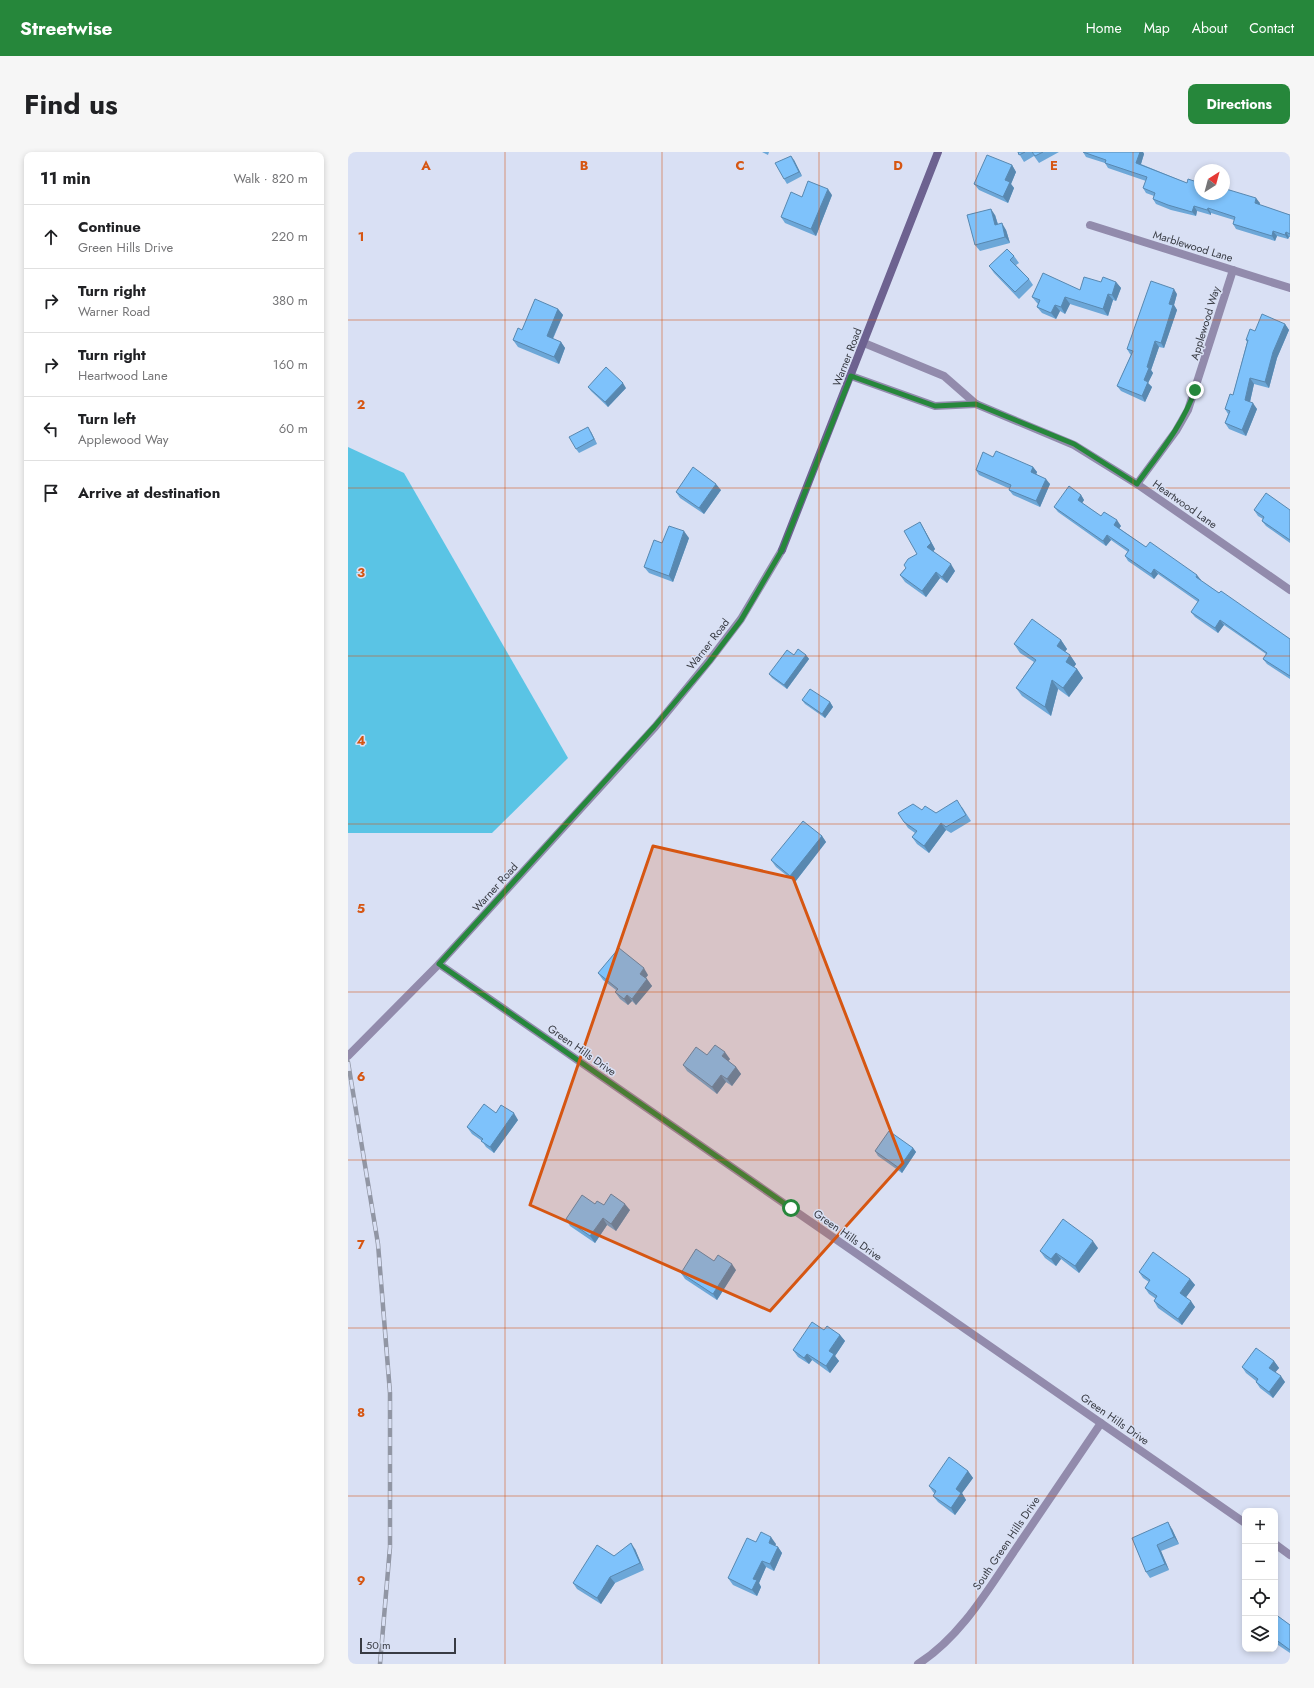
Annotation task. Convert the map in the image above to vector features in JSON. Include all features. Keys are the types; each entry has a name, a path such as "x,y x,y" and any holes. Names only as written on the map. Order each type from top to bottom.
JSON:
{"street":[{"name":"Warner Road","path":"348,1056 439,964 654,727 704,668 741,620 782,550 938,152"},
{"name":"Marblewood Lane","path":"1090,225 1290,288"},
{"name":"Applewood Way","path":"1137,484 1176,431 1188,410 1233,270"},
{"name":"Heartwood Lane","path":"864,343 944,376 976,404 1074,444 1137,484 1290,590"},
{"name":"Heartwood Lane","path":"851,376 935,406 976,404"},
{"name":"Green Hills Drive","path":"439,964 1242,1521"},
{"name":"South Green Hills Drive","path":"918,1664 928,1658 954,1634 983,1597 1101,1424"},
{"path":"1278,1546 1290,1555"}],"highlighted area":[{"path":"653,846 793,878 903,1163 770,1311 530,1205"}],"water":[{"path":"348,447 404,473 568,758 492,833 348,833"}],"building":[{"path":"1018,152 1025,152 1019,155"},
{"path":"1032,152 1043,152 1035,156"},
{"path":"1083,152 1140,152 1136,163 1187,183 1188,179 1194,181 1194,200 1230,200 1230,190 1256,198 1255,203 1290,215 1290,234 1286,232 1285,235 1273,231 1272,236 1233,224 1235,217 1208,208 1207,210 1194,206 1192,212 1153,199 1155,193 1143,188 1147,177 1105,163 1106,160"},
{"path":"987,155 1012,165 1005,180 1010,182 1003,197 974,184"},
{"path":"791,156 799,172 784,179 775,163"},
{"path":"808,181 828,189 811,229 781,217 791,192 802,197"},
{"path":"991,209 995,225 1002,223 1005,237 975,245 967,215"},
{"path":"1007,249 1014,256 1010,260 1029,279 1015,292 989,266"},
{"path":"1043,273 1080,290 1084,277 1101,282 1103,277 1116,282 1112,295 1108,294 1103,309 1065,297 1061,307 1055,305 1051,313 1037,307 1040,300 1032,297"},
{"path":"1151,281 1174,289 1169,304 1173,305 1161,343 1155,341 1147,367 1149,368 1144,380 1148,382 1142,396 1117,386 1133,351 1127,349"},
{"path":"535,299 558,309 547,336 561,342 554,357 513,340 518,328 522,330"},
{"path":"1262,314 1285,324 1273,352 1265,382 1250,378 1245,400 1253,403 1242,430 1225,423 1230,411 1225,409 1230,394 1233,395 1250,329 1255,331"},
{"path":"606,367 623,383 605,402 588,387"},
{"path":"588,427 594,439 576,449 569,437"},
{"path":"996,451 1033,467 1031,472 1046,479 1036,501 1009,490 1011,485 976,470 983,452 993,457"},
{"path":"693,467 716,484 699,508 676,492"},
{"path":"1069,486 1081,495 1078,500 1101,516 1104,512 1117,520 1114,525 1124,532 1146,547 1150,542 1197,575 1196,577 1219,593 1221,591 1290,639 1290,676 1263,659 1267,653 1220,620 1215,628 1191,612 1199,600 1154,569 1151,574 1125,556 1129,550 1107,535 1103,541 1054,507"},
{"path":"1266,493 1290,510 1290,540 1262,521 1264,517 1254,510"},
{"path":"920,522 931,543 927,547 951,564 942,577 936,572 922,591 900,575 906,568 904,565 908,559 917,554 904,531"},
{"path":"669,526 684,531 669,576 644,567 654,540 662,543"},
{"path":"1032,619 1061,640 1057,646 1070,655 1066,662 1077,669 1063,688 1052,680 1045,707 1016,688 1036,660 1014,644"},
{"path":"798,649 806,655 784,685 769,674 787,650 794,655"},
{"path":"810,689 830,702 822,714 802,700"},
{"path":"957,800 966,815 946,827 941,823 924,846 912,837 917,831 904,822 898,813 913,804 922,810 925,806 936,813"},
{"path":"803,821 822,836 790,876 771,860"},
{"path":"619,948 644,968 640,974 647,979 632,999 627,995 624,999 615,992 618,989 598,973"},
{"path":"715,1045 725,1052 722,1056 736,1067 727,1079 721,1075 712,1087 683,1065 696,1047 707,1055"},
{"path":"484,1104 496,1113 501,1105 514,1113 490,1147 481,1141 483,1139 467,1127"},
{"path":"889,1131 913,1148 899,1168 875,1151"},
{"path":"611,1194 625,1204 611,1224 603,1218 590,1236 566,1219 582,1195 595,1204 597,1201 604,1205"},
{"path":"1063,1219 1093,1241 1075,1266 1056,1253 1051,1259 1040,1251"},
{"path":"696,1249 714,1261 718,1255 732,1264 713,1294 681,1273"},
{"path":"1153,1252 1190,1279 1180,1293 1191,1301 1178,1319 1154,1301 1157,1296 1145,1288 1150,1280 1139,1272"},
{"path":"812,1322 824,1330 827,1326 840,1335 829,1351 834,1354 826,1366 807,1354 804,1358 793,1350"},
{"path":"1256,1348 1274,1361 1269,1368 1281,1376 1269,1392 1256,1382 1258,1379 1242,1367"},
{"path":"949,1457 968,1471 956,1489 961,1493 951,1508 933,1496 936,1491 929,1486"},
{"path":"1168,1522 1174,1537 1157,1545 1165,1564 1146,1572 1132,1538"},
{"path":"761,1532 771,1537 769,1543 778,1547 770,1564 762,1561 753,1579 757,1580 752,1590 728,1578 747,1538 756,1542"},
{"path":"631,1543 640,1563 610,1577 597,1598 573,1583 597,1545 614,1556"},
{"path":"1278,1616 1290,1625 1290,1650 1278,1641"}],"railway":[{"path":"348,1062 378,1244 390,1393 390,1547 380,1664"}],"route":[{"path":"791,1208 439,964 654,727 709,662 741,620 782,550 851,376 935,406 976,404 1074,444 1137,484 1176,431 1188,410 1195,390"}]}
